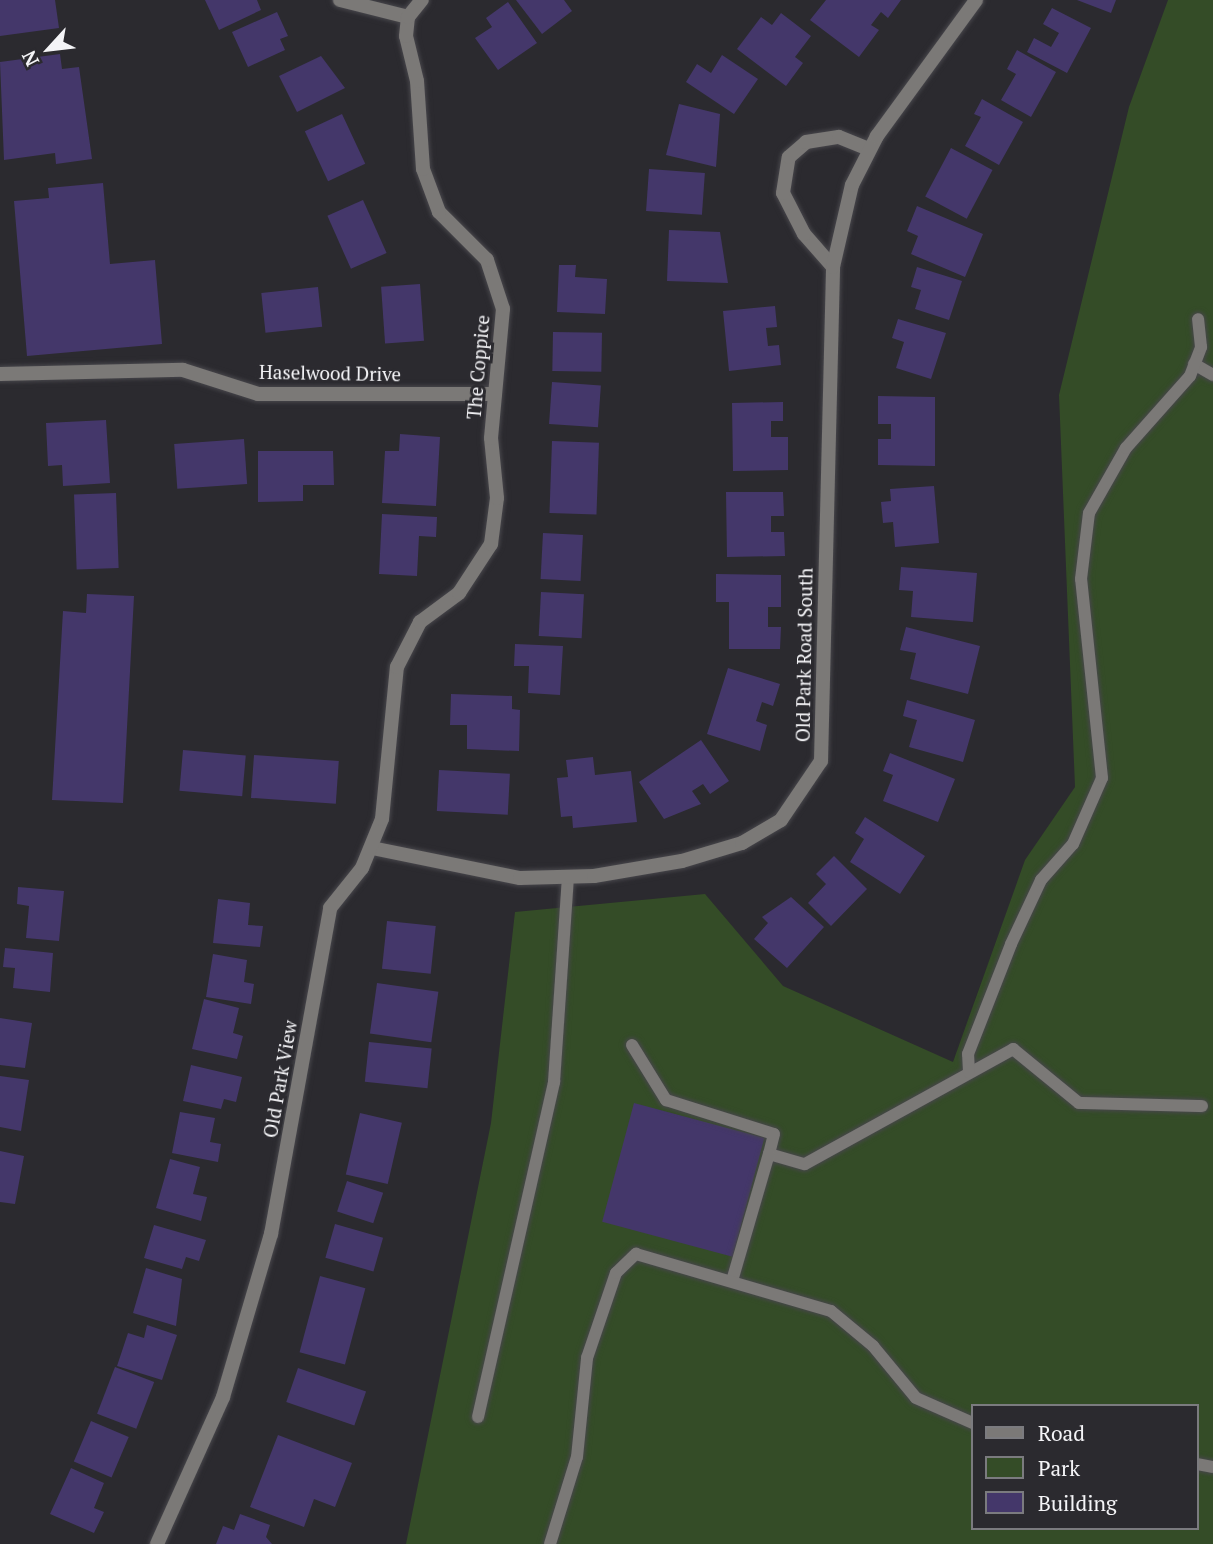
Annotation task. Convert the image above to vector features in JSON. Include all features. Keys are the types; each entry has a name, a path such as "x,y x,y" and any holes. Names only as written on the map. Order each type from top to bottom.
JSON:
{"street":[{"path":"340,0 408,17 422,0"},
{"name":"Old Park Road South","path":"372,848 520,878 568,878 682,861 743,843 782,820 821,761 833,267 852,185 869,149 976,0"},
{"name":"The Coppice","path":"408,17 423,169 439,212 487,260 503,309 495,394 497,498 491,544 459,593 419,622"},
{"path":"833,267 804,234 783,193 789,157 806,142 839,138 869,149"},
{"name":"Haselwood Drive","path":"0,374 183,370 258,394 495,394"},
{"name":"Old Park View","path":"157,1544 223,1397 271,1234 330,908 372,848 382,819 397,667 419,622"}],"lane":[{"path":"969,1072 968,1054 1011,944 1041,880 1073,844 1102,778 1081,579 1090,513 1105,476 1177,396 1201,347 1198,319"},
{"path":"1194,364 1213,375"},
{"path":"478,1417 554,1082 568,878"},
{"path":"632,1045 666,1100 774,1134 732,1282"},
{"path":"769,1154 805,1164 1013,1049 1079,1102 1202,1106"},
{"path":"550,1544 577,1457 587,1358 623,1262 636,1254 831,1311 873,1346 916,1398 972,1423"}],"green space":[{"path":"1168,0 1213,0 1213,1544 406,1544 491,1123 515,912 705,894 783,986 953,1062 1025,860 1075,787 1059,395 1129,107"}],"building":[{"path":"0,0 55,0 59,28 0,36"},
{"path":"205,0 257,0 261,10 219,30"},
{"path":"516,0 564,0 572,11 542,34"},
{"path":"826,0 901,0 888,18 881,12 871,25 879,30 859,57 810,20"},
{"path":"1077,0 1116,0 1111,13"},
{"path":"508,2 537,43 498,70 475,38 492,27 486,18"},
{"path":"1052,8 1091,28 1067,73 1027,52 1034,38 1051,47 1059,33 1043,24"},
{"path":"277,12 288,36 280,39 285,50 248,67 232,32"},
{"path":"781,13 811,36 795,57 803,63 786,86 737,49 761,17 772,25"},
{"path":"1017,50 1056,72 1031,117 1001,100 1016,74 1007,69"},
{"path":"60,54 62,69 79,67 92,159 56,164 55,153 4,160 0,62"},
{"path":"722,55 758,79 734,114 686,82 697,64 711,73"},
{"path":"321,56 345,88 297,112 279,76"},
{"path":"982,99 1023,122 999,165 965,146 981,117 974,114"},
{"path":"679,104 720,114 716,167 666,155"},
{"path":"342,114 365,164 328,181 305,131"},
{"path":"951,148 992,170 967,219 925,197"},
{"path":"649,169 705,173 702,215 646,211"},
{"path":"103,183 110,264 155,260 162,344 27,356 14,201 49,198 48,188"},
{"path":"363,200 387,253 351,269 327,216"},
{"path":"917,206 983,234 965,277 911,254 918,236 907,231"},
{"path":"669,230 720,232 728,283 667,281"},
{"path":"559,265 576,265 575,277 607,279 605,314 557,312"},
{"path":"917,267 962,281 949,320 915,309 921,290 911,287"},
{"path":"420,284 424,341 385,344 381,287"},
{"path":"318,287 322,327 265,333 261,293"},
{"path":"775,306 777,327 766,328 768,346 779,345 781,365 729,371 723,311"},
{"path":"898,319 946,333 931,379 896,368 904,342 892,338"},
{"path":"553,332 602,333 601,372 552,371"},
{"path":"552,382 601,385 598,427 549,424"},
{"path":"878,396 935,397 935,466 878,465 878,439 891,439 891,424 878,424"},
{"path":"783,402 783,421 771,421 771,437 788,437 788,470 733,471 732,403"},
{"path":"106,420 110,483 63,486 62,465 48,466 46,423"},
{"path":"400,434 440,437 436,506 382,503 385,451 399,451"},
{"path":"244,439 247,484 177,489 174,444"},
{"path":"552,441 599,443 596,515 549,513"},
{"path":"258,451 333,451 334,485 303,485 303,501 258,502"},
{"path":"934,486 939,543 895,547 893,522 883,523 881,502 891,501 890,489"},
{"path":"726,492 783,492 784,516 771,516 771,532 784,532 785,556 727,557"},
{"path":"116,493 119,568 77,569 74,494"},
{"path":"382,514 437,517 436,537 419,536 417,576 379,574"},
{"path":"543,533 583,535 581,581 541,579"},
{"path":"901,567 977,573 973,622 911,617 913,591 899,590"},
{"path":"716,574 781,575 781,607 768,607 768,627 781,627 780,649 729,649 729,602 716,602"},
{"path":"541,592 584,594 582,638 539,636"},
{"path":"87,594 134,596 123,803 52,800 63,611 86,613"},
{"path":"906,627 980,646 968,694 910,679 916,653 900,650"},
{"path":"515,644 563,646 560,695 528,693 529,666 514,666"},
{"path":"728,668 780,684 773,706 762,702 756,721 767,725 760,751 707,734"},
{"path":"451,694 512,696 512,709 520,710 519,751 467,749 467,725 450,725"},
{"path":"907,700 975,720 963,762 909,747 917,720 903,716"},
{"path":"701,740 729,781 710,794 703,784 692,791 701,804 664,819 639,782"},
{"path":"183,750 246,755 242,796 179,791"},
{"path":"890,753 955,779 938,822 883,801 893,775 883,771"},
{"path":"254,755 339,761 336,804 251,798"},
{"path":"593,757 595,775 631,771 637,822 573,828 572,816 561,817 557,778 568,777 566,760"},
{"path":"439,770 510,774 508,815 437,811"},
{"path":"865,817 925,856 900,894 850,862 864,839 855,833"},
{"path":"834,856 867,889 831,926 808,903 826,884 816,874"},
{"path":"18,887 64,891 59,941 26,938 29,906 17,904"},
{"path":"791,897 824,927 787,968 754,939 768,923 762,917"},
{"path":"218,899 250,903 248,925 263,926 260,947 213,943"},
{"path":"387,921 436,926 431,974 382,969"},
{"path":"5,948 53,953 50,992 13,988 15,968 3,967"},
{"path":"213,954 247,960 244,982 254,984 251,1004 206,997"},
{"path":"377,983 438,992 431,1042 370,1034"},
{"path":"204,999 239,1008 233,1033 243,1036 237,1059 192,1049"},
{"path":"0,1018 32,1023 25,1068 0,1065"},
{"path":"369,1042 432,1049 427,1088 365,1082"},
{"path":"191,1065 242,1077 236,1102 224,1099 221,1109 183,1101"},
{"path":"0,1076 29,1080 21,1131 0,1127"},
{"path":"634,1103 764,1138 733,1257 602,1222"},
{"path":"180,1112 215,1118 210,1142 221,1144 218,1162 172,1153"},
{"path":"360,1113 402,1123 388,1184 346,1174"},
{"path":"0,1151 24,1156 15,1204 0,1202"},
{"path":"170,1159 200,1167 193,1194 207,1197 201,1221 156,1208"},
{"path":"347,1181 383,1193 373,1223 337,1211"},
{"path":"335,1224 383,1238 373,1271 325,1258"},
{"path":"154,1225 206,1240 199,1261 186,1257 182,1269 144,1258"},
{"path":"146,1268 182,1279 176,1326 133,1313"},
{"path":"320,1276 365,1288 345,1364 300,1352"},
{"path":"147,1325 177,1335 162,1380 117,1366 128,1333 144,1338"},
{"path":"115,1367 154,1382 136,1429 97,1414"},
{"path":"298,1368 366,1391 354,1425 286,1402"},
{"path":"91,1421 129,1437 112,1478 74,1462"},
{"path":"278,1435 352,1463 335,1507 314,1499 304,1527 250,1507"},
{"path":"71,1468 104,1483 94,1508 104,1512 94,1533 50,1514"},
{"path":"240,1514 270,1525 266,1537 272,1544 216,1544 223,1526 234,1530"}]}
